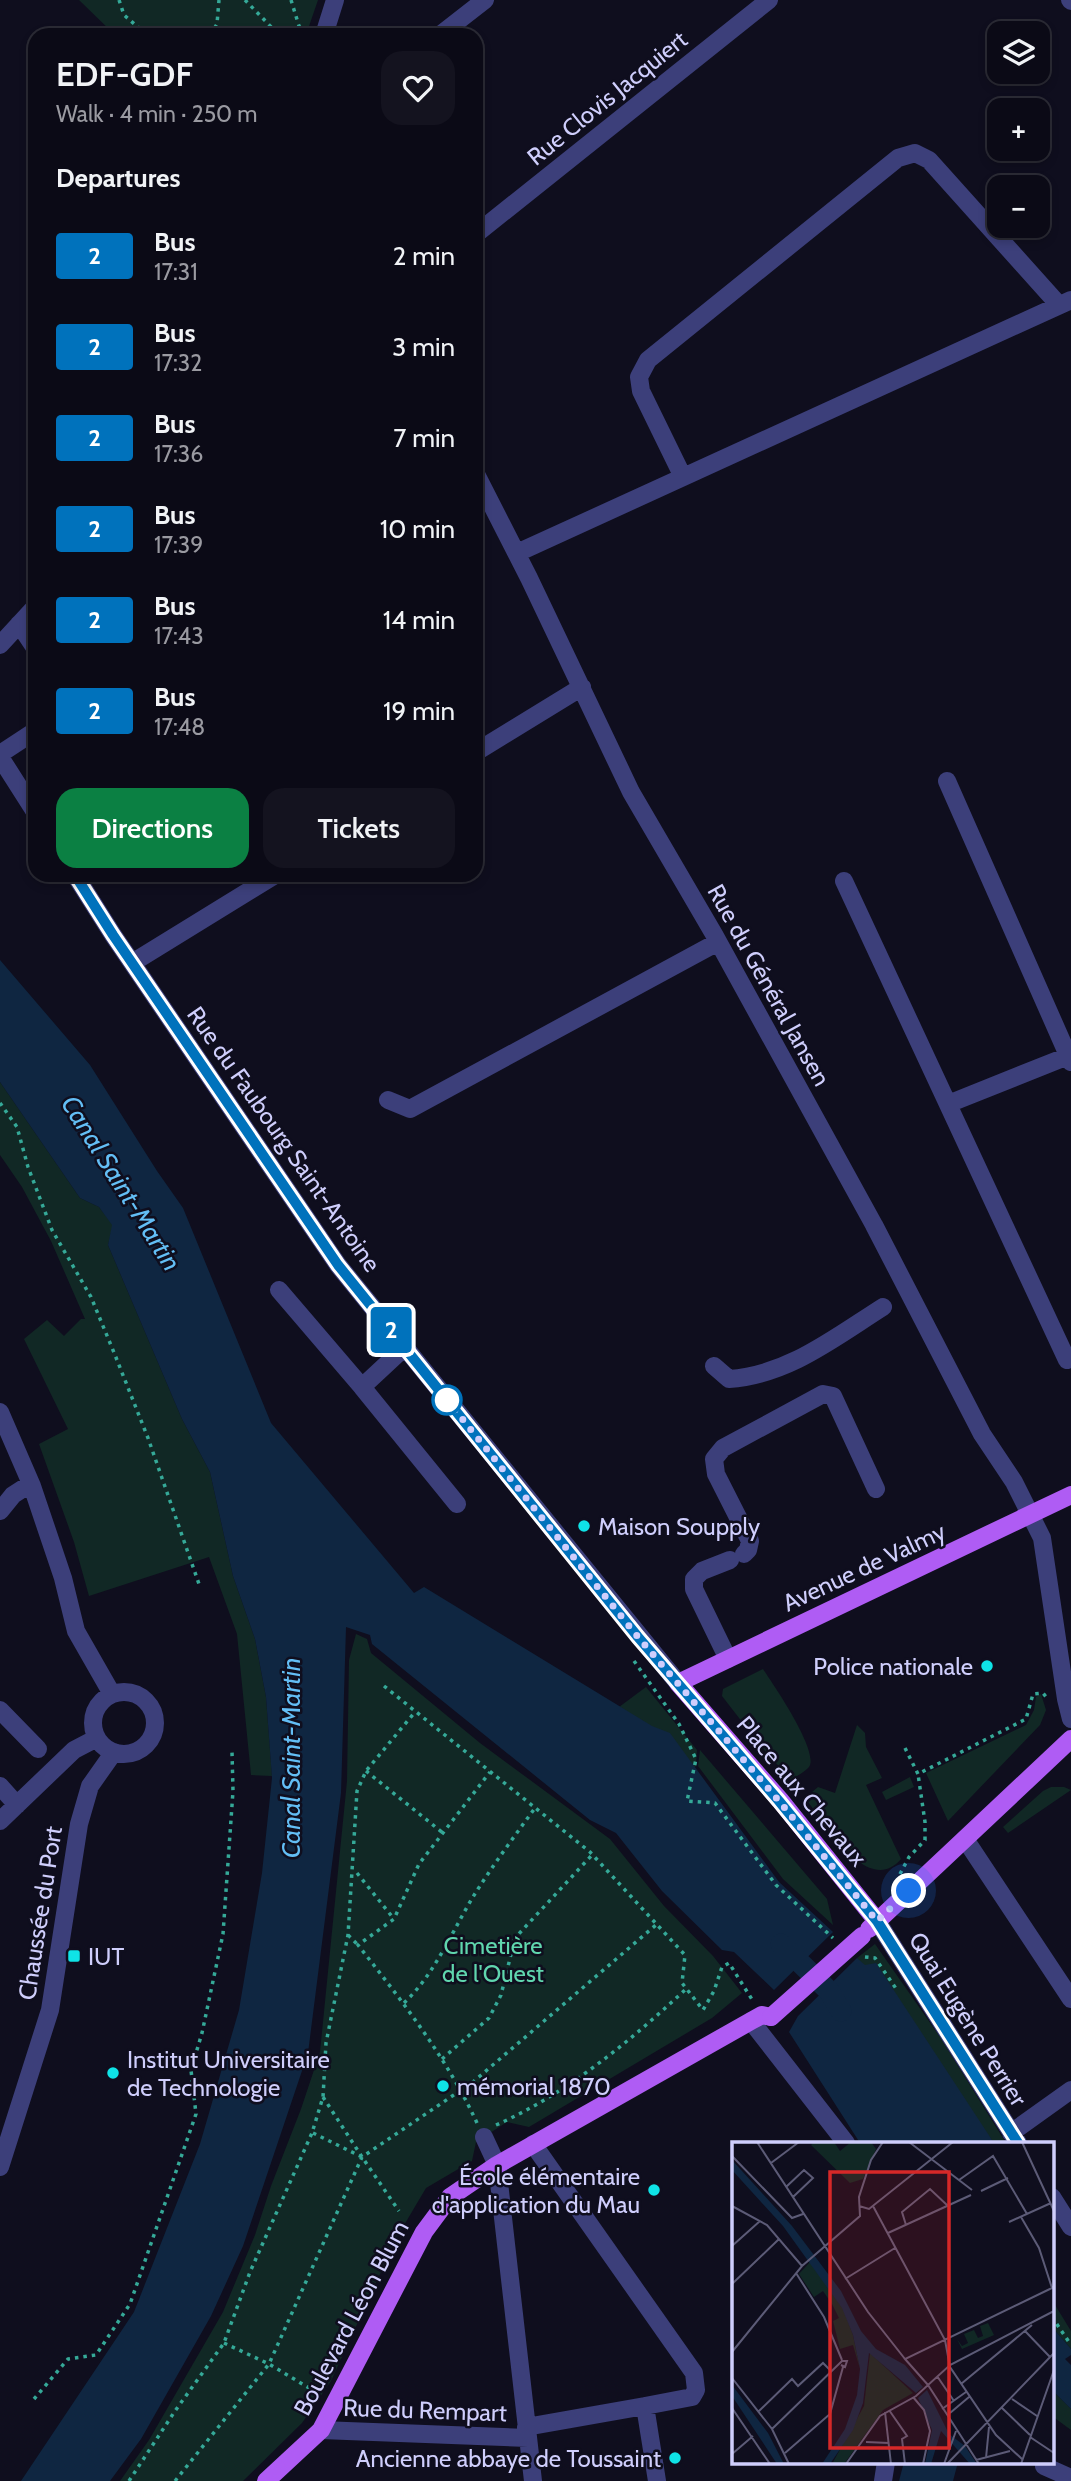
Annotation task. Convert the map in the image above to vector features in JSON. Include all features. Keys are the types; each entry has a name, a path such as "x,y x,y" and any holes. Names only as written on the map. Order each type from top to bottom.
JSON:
{"main road":[{"name":"Avenue de Valmy","path":"677,1683 1071,1494"},
{"name":"Place aux Chevaux","path":"677,1683 788,1810 877,1921"},
{"path":"877,1921 1071,1739"},
{"name":"Boulevard Léon Blum","path":"266,2481 321,2430 424,2232 450,2197 533,2144 761,2018 877,1921"}],"street":[{"path":"326,28 335,0"},
{"path":"449,28 485,0"},
{"name":"Rue Clovis Jacquiert","path":"483,228 769,0"},
{"path":"517,553 1065,303 929,160 915,153 898,158 648,360 639,377 641,391 683,477"},
{"name":"Rue du Général Jansen","path":"483,487 631,792 874,1225 982,1434 1014,1482 1031,1514 1042,1538 1071,1719"},
{"path":"0,645 28,614"},
{"path":"19,624 28,638"},
{"path":"483,748 582,687"},
{"path":"28,736 0,756 28,801"},
{"path":"947,781 1070,1059 948,1104"},
{"path":"844,881 1067,1360 1071,1358"},
{"name":"Rue du Faubourg Saint-Antoine","path":"80,882 338,1265 677,1683"},
{"path":"132,963 264,882"},
{"path":"388,1100 410,1109 718,943"},
{"path":"279,1290 457,1504"},
{"path":"714,1366 729,1378 753,1377 780,1368 797,1361 883,1307"},
{"path":"362,1387 405,1347"},
{"path":"727,1659 694,1588 694,1578 702,1570 737,1557 748,1550 750,1541 716,1474 714,1459 723,1448 823,1394 833,1396 876,1489"},
{"path":"0,1412 30,1483 63,1578 76,1631 112,1693"},
{"path":"0,1511 30,1483"},
{"path":"112,1693 133,1693 151,1706 155,1716 152,1737 136,1752 125,1754 107,1749 93,1730 94,1713 98,1704 112,1693"},
{"path":"0,1710 38,1749"},
{"path":"0,1821 74,1750 97,1738"},
{"name":"Chaussée du Port","path":"0,2167 50,2010 79,1824 90,1786 114,1752"},
{"path":"0,1786 17,1805"},
{"path":"965,1839 1071,1999"},
{"name":"Quai Eugène Perrier","path":"877,1921 1014,2138"},
{"path":"761,2018 845,2142"},
{"path":"1014,2138 1071,2090"},
{"path":"483,2134 497,2165 533,2481"},
{"name":"Rue du Rempart","path":"321,2430 527,2432 692,2397 696,2390 694,2372 533,2144"},
{"path":"1054,2200 1071,2227"},
{"path":"645,2406 657,2481"},
{"path":"1044,2466 1071,2477"}],"path":[{"path":"119,0 124,15 139,28"},
{"path":"214,28 219,0"},
{"path":"245,0 272,28"},
{"path":"291,0 301,28"},
{"path":"0,1103 17,1127 28,1167 52,1230 91,1297 116,1355 199,1584"},
{"path":"638,1637 624,1647 679,1724 696,1759"},
{"path":"384,1686 592,1855 684,1955 681,1983 703,2010 722,1967 729,1964 761,2018"},
{"path":"918,1774 1026,1719 1033,1694 1043,1693 1052,1706"},
{"path":"129,2481 175,2410 224,2343 250,2272 312,2133 323,2097 326,2043 348,1935 357,1791 366,1771 415,1712"},
{"path":"905,1748 918,1774 925,1822 925,1840 899,1873 909,1891"},
{"path":"34,2399 68,2359 96,2356 130,2304 196,2113 191,2070 202,2033 223,1934 233,1790 232,1752"},
{"path":"366,1771 443,1833"},
{"path":"358,1945 394,1919 419,1864 490,1772"},
{"path":"404,2003 442,1951 478,1889 535,1808"},
{"path":"442,2060 489,2018 501,1995 516,1938 592,1855"},
{"path":"357,1873 394,1919"},
{"path":"175,2481 269,2364 362,2157 462,2090 656,1924"},
{"path":"348,1935 404,2003 462,2090 483,2134 524,2113 592,2070 686,1989"},
{"path":"323,2097 400,2211"},
{"path":"312,2133 362,2157"},
{"path":"1054,2320 1071,2345"},
{"path":"224,2343 269,2364 314,2390"}],"green space":[{"path":"79,0 318,0 308,28 108,28"},
{"path":"0,1082 80,1198 99,1207 113,1225 108,1245 182,1419 210,1472 233,1576 255,1639 266,1697 272,1776 251,1775 237,1634 209,1557 89,1596 74,1542 39,1444 68,1429 24,1339 47,1320 64,1336 81,1319 85,1319 51,1241 22,1187 0,1155"},
{"name":"Cimetière de l'Ouest","path":"356,1634 367,1639 371,1653 480,1743 610,1839 664,1906 713,1956 742,1993 712,2018 529,2127 507,2122 476,2142 472,2161 426,2188 397,2237 331,2381 302,2423 243,2481 120,2481 149,2440 223,2312 255,2235 320,2052 347,1781 349,1660"},
{"path":"763,1669 794,1718 808,1747 811,1759 809,1767 791,1780 722,1696 723,1689"},
{"path":"646,1687 697,1750 696,1765 685,1795 611,1713"},
{"path":"1041,1694 1046,1710 1040,1725 948,1821 926,1773 1026,1725 1034,1710 1036,1697"},
{"path":"857,1725 865,1733 866,1747 882,1778 866,1785 901,1859 888,1869 875,1869 861,1863 848,1852 805,1798 818,1787 835,1793"},
{"path":"700,1750 827,1899 833,1925 783,1879 698,1766"},
{"path":"910,1777 914,1787 886,1800 882,1792"},
{"path":"1051,1787 1071,1790 1008,1833 1003,1827"},
{"path":"875,1944 940,2037 1005,2142 993,2142 857,1958"},
{"path":"1054,2303 1071,2331 1071,2349 1054,2329"},
{"path":"1054,2392 1071,2409 1071,2430 1054,2417"}],"water":[{"name":"Canal Saint-Martin","path":"0,960 90,1065 183,1208 271,1423 414,1593 424,1587 652,1726 670,1733 779,1882 833,1932 774,1990 734,1952 722,1950 662,1891 616,1833 590,1820 372,1644 370,1635 346,1627 341,1793 308,2053 243,2246 211,2316 141,2439 110,2481 21,2481 134,2312 200,2144 239,2010 262,1873 272,1778 266,1697 255,1639 233,1576 210,1472 182,1419 108,1245 112,1225 99,1207 80,1198 0,1082"},
{"path":"857,1958 865,1965 876,1963 993,2142 859,2142 789,2032 798,2016"},
{"path":"1054,2329 1071,2349 1071,2355 1065,2359 1071,2365 1071,2409 1054,2392"},
{"path":"903,2464 957,2464 953,2481 899,2481"}],"waterway":[{"path":"781,1944 829,1991 841,2011"}],"bus line":[{"name":"2","path":"79,882 338,1265 638,1637 853,1889 877,1921 1017,2142"}],"place":[{"name":"Maison Soupply","path":"584,1526"},
{"name":"Police nationale","path":"987,1666"},
{"name":"IUT","path":"74,1956"},
{"name":"Institut Universitaire de Technologie","path":"113,2073"},
{"name":"mémorial 1870","path":"443,2086"},
{"name":"École élémentaire d'application du Mau","path":"654,2190"},
{"name":"Ancienne abbaye de Toussaint","path":"675,2458"}],"route":[{"path":"447,1400 638,1637 779,1801 877,1921 909,1891"}]}
